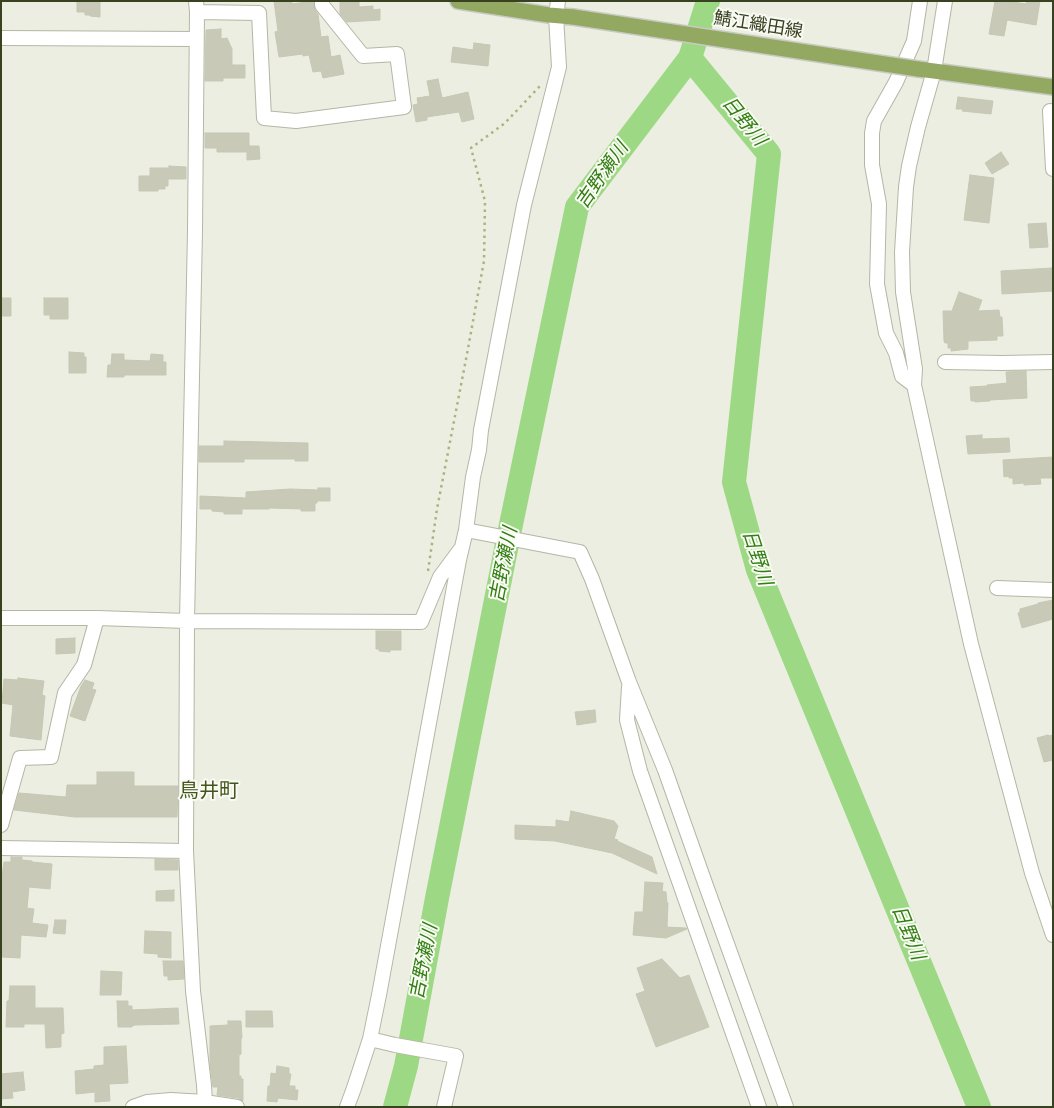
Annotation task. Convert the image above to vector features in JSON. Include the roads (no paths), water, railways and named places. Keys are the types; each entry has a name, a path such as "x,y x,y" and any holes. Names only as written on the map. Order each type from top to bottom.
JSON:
{"main road":[{"name":"鯖江織田線","path":"458,1 557,8 573,17 918,69 1053,87"}],"street":[{"path":"204,1102 204,1085 193,991 186,851 187,621 195,231 196,7 259,13 264,118 296,121 404,107 397,54 363,56 322,5 322,1"},
{"path":"914,385 902,376 896,353 886,333 877,284 879,204 872,165 872,133 874,120 896,82 914,41 920,1"},
{"path":"945,1 934,70 918,127 906,187 902,252 903,292 916,369 914,385 971,644 1032,873 1053,935"},
{"path":"347,1107 370,1039 381,985 466,530 481,430 524,205 558,67 557,8"},
{"path":"1,38 196,38"},
{"path":"1053,112 1050,111 1053,169"},
{"path":"945,362 1053,362"},
{"path":"466,530 580,552 592,579 629,682 665,770 786,1107"},
{"path":"1,618 421,622 440,577 462,547"},
{"path":"997,588 1053,590"},
{"path":"1,826 20,758 51,757 64,693 84,665 97,618"},
{"path":"629,682 627,720 640,772 759,1107"},
{"path":"1,848 186,851"},
{"path":"370,1039 456,1056 444,1107"},
{"path":"132,1107 147,1102 171,1100 237,1107"}],"waterway":[{"name":"吉野瀬川","path":"395,1107 406,1066 508,539 577,207 690,58 708,1"},
{"name":"日野川","path":"690,58 769,154 734,482 758,570 979,1107"}],"district":[{"name":"鳥井町","path":"209,792"}]}
